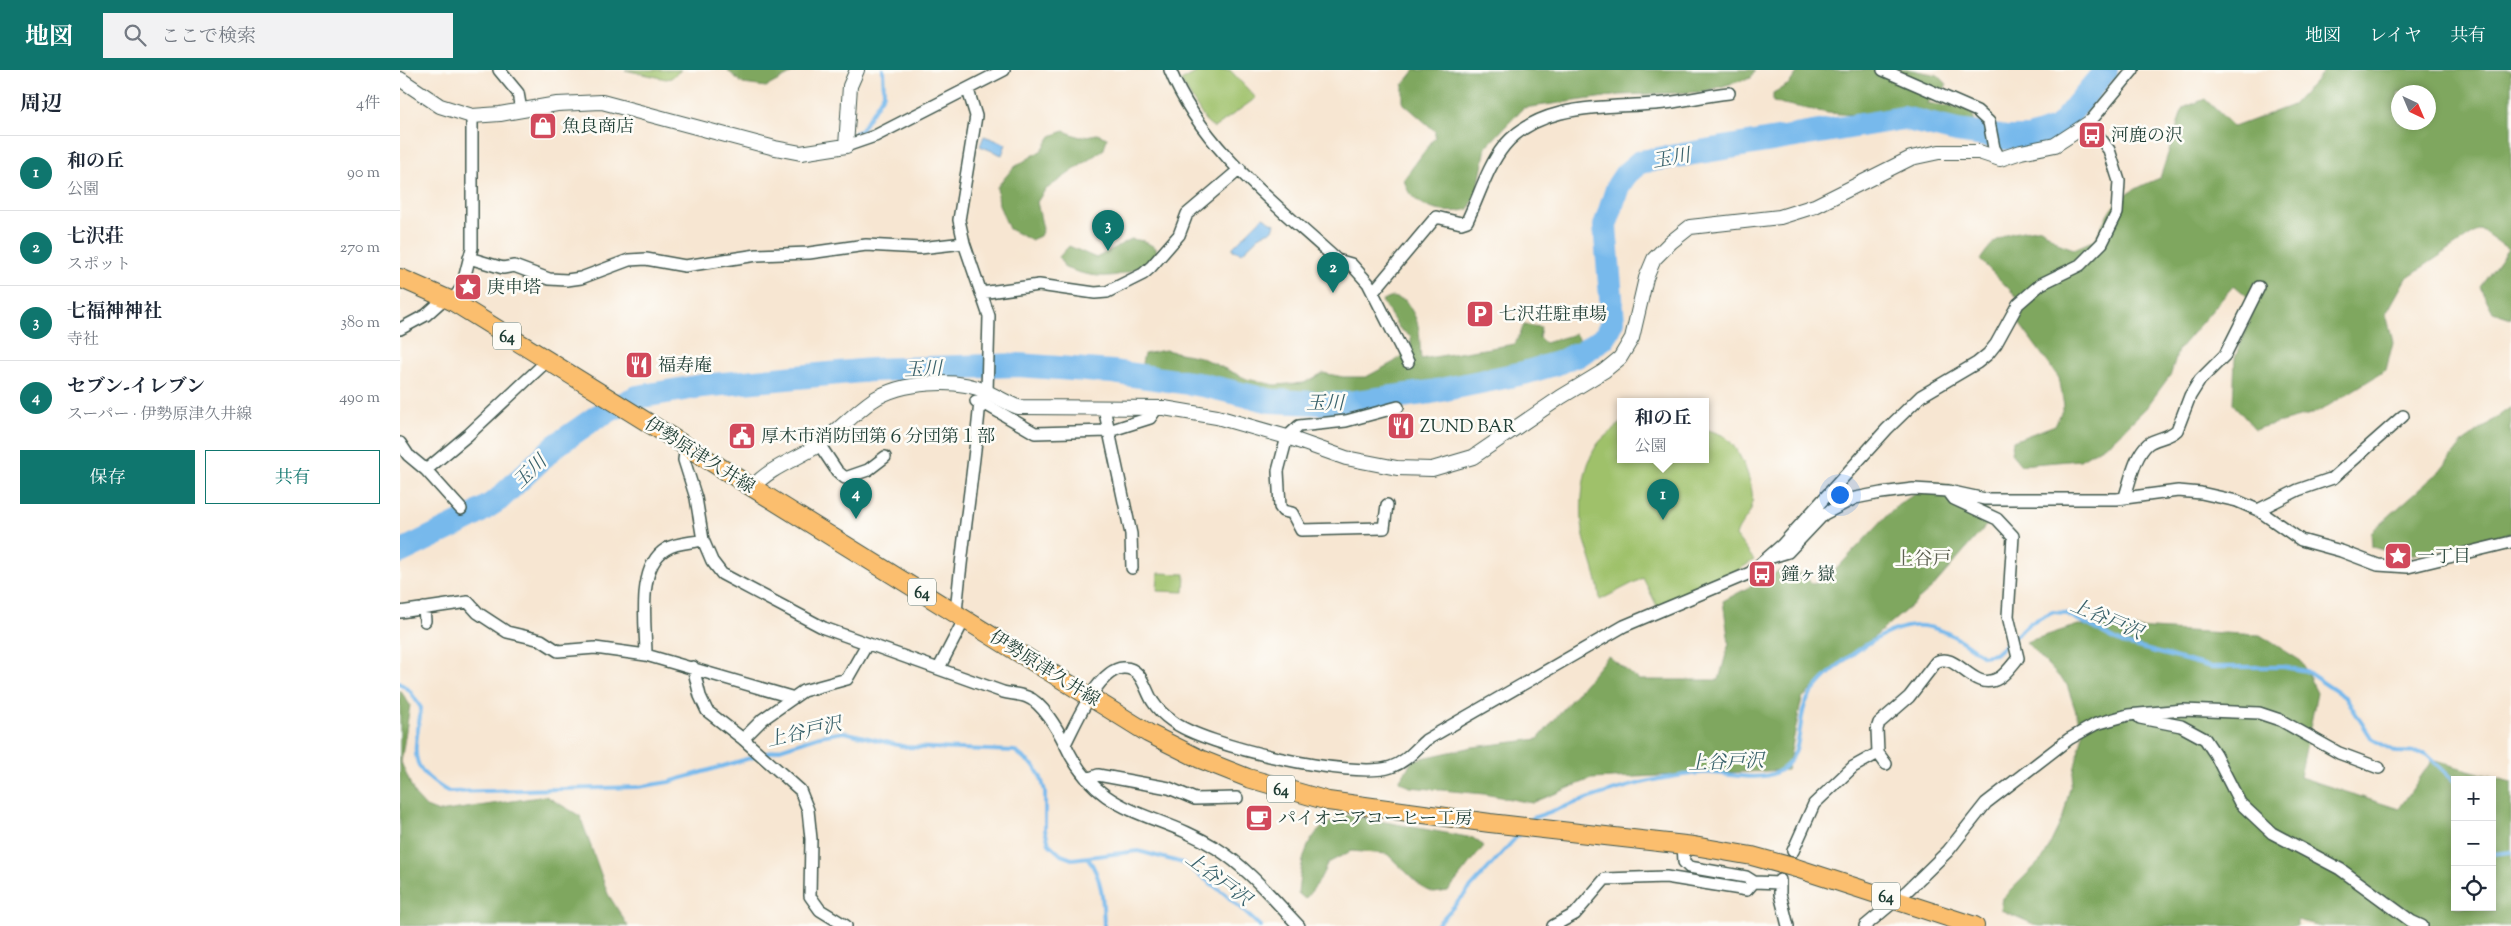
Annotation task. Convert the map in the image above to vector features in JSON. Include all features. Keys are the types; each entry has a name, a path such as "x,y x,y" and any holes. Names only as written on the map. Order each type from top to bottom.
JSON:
{"main road":[{"name":"64","path":"400,278 448,299 547,361"},
{"name":"伊勢原津久井線","path":"547,361 1148,733 1200,759 1267,785 1346,804 1490,823 1683,844"},
{"name":"64","path":"1683,844 1752,856 1795,860 1895,899 1975,926"}],"street":[{"path":"499,70 518,93 521,110"},
{"path":"846,146 850,86 857,70"},
{"path":"400,79 440,106 472,116 557,104 602,102 789,151 814,152 846,146 875,136 1004,70"},
{"path":"1170,70 1208,134 1240,169 1337,260 1350,264 1374,291 1380,309 1408,362"},
{"path":"1882,70 1977,112 1989,122 1997,154"},
{"path":"981,398 1001,400 1018,407 1157,408 1217,417 1287,437 1346,458 1397,468 1432,469 1473,457 1561,397 1604,371 1620,358 1632,338 1646,278 1654,259 1670,242 1690,227 1780,217 1816,206 1912,158 1939,152 1997,154 2021,152 2056,145 2088,123 2133,70"},
{"path":"939,668 961,616 962,547 972,484 981,398 987,376 989,352 989,316 964,243 960,212 976,116 968,90"},
{"path":"1374,291 1436,217 1461,223 1467,221 1491,168 1504,147 1520,131 1538,120 1561,113 1674,102 1729,93"},
{"path":"400,329 426,315 462,287 472,248 472,116"},
{"path":"1065,744 1091,697 1108,674 1115,670 1128,668 1142,679 1159,710 1172,722 1189,731 1244,751 1301,763 1372,770 1389,768 1404,761 1426,740 1624,626 1678,602 1735,581 1750,573 1768,558 1821,503 1887,429 1921,396 1977,363 1988,354 1996,344 2018,304 2041,284 2080,266 2102,243 2117,212 2119,181 2109,150 2088,123"},
{"path":"981,293 1039,285 1095,293 1107,292 1144,274 1179,235 1187,214 1240,169"},
{"path":"469,258 503,268 514,266 549,279 567,280 581,278 629,260 646,259 685,266 757,255 809,253 866,245 920,248 964,243"},
{"path":"2124,499 2140,454 2149,444 2173,434 2177,430 2190,396 2200,380 2225,355 2259,287"},
{"path":"426,470 468,435 547,361"},
{"path":"753,487 762,477 819,444 889,391 911,385 964,385 1035,433 1109,431 1150,418 1157,408"},
{"path":"1387,505 1384,528 1301,530 1292,514 1280,508 1278,471 1287,437 1299,426 1346,421 1398,407"},
{"path":"1104,408 1130,534 1132,568"},
{"path":"2258,510 2298,490 2333,478 2403,416"},
{"path":"400,443 408,455 426,470 461,509"},
{"path":"819,444 837,471 845,478 868,470 885,457"},
{"path":"686,446 684,460 696,498 703,540 712,560 722,574 810,621 867,644 1035,701 1056,726 1075,765 1101,794 1118,804 1216,848 1240,866 1299,926"},
{"path":"1768,558 1788,552 1824,514 1855,498 1913,489 1948,491 1985,499 2124,499 2178,491 2193,492 2237,501 2258,510 2301,540 2341,551 2378,565 2408,567 2511,542"},
{"path":"1886,764 1878,754 1876,729 1879,723 1909,697 1936,662 1942,659 1949,660 1969,676 1980,680 1992,681 2000,678 2018,658 2008,616 2013,536 1997,519 1954,500 1948,491"},
{"path":"646,655 644,594 655,558 666,549 677,544 703,540"},
{"path":"400,612 468,602 478,613 507,632 541,640 558,651 595,648 646,655 693,667 791,697"},
{"path":"424,608 426,621"},
{"path":"744,739 763,719 791,697 803,691 847,679 867,644"},
{"path":"693,667 700,696 707,711 744,739 800,790 805,799 811,839 810,896 820,910 846,926"},
{"path":"1865,926 1908,890 1948,851 1975,815 1999,792 2076,736 2096,724 2128,715 2183,710 2259,713 2280,720 2340,753 2379,768"},
{"path":"2128,715 2181,726 2205,739 2216,754 2240,803 2272,833 2340,870 2410,921 2422,926"},
{"path":"1795,860 1814,804 1853,767 1878,754"},
{"path":"1087,779 1098,775 1169,788 1195,798 1237,798"},
{"path":"1683,844 1684,862 1689,867 1746,877 1754,882 1780,881 1788,926"},
{"path":"1553,926 1575,914 1606,879 1666,877 1747,890 1754,882"}],"green space":[{"path":"625,70 681,70 671,78 666,79"},
{"path":"727,70 798,70 766,87 743,84"},
{"path":"1201,70 1230,70 1256,98 1214,128 1205,120 1181,81"},
{"path":"1415,70 1755,70 1751,78 1702,92 1620,95 1523,108 1486,147 1478,189 1469,209 1453,212 1437,210 1422,204 1410,194 1404,181 1435,137 1435,131 1403,103 1403,85"},
{"path":"1799,70 1912,70 1938,75 1947,84 1944,90 1926,103 1963,108 1973,114 1975,125 1965,131 1919,120 1828,113 1773,102 1773,93 1789,84"},
{"path":"2325,70 2511,70 2511,318 2493,312 2480,287 2508,249 2480,229 2406,278 2386,314 2393,342 2386,370 2318,412 2255,429 2233,404 2235,358 2256,304 2234,285 2178,350 2171,374 2146,408 2112,441 2080,460 2021,465 2011,453 2013,441 2055,425 2064,406 2059,378 2019,323 2025,305 1980,260 1993,244 2006,235 2041,228 2060,244 2074,249 2095,240 2107,216 2119,200 2135,189 2160,178 2183,108 2205,99 2234,127 2293,105"},
{"path":"1064,131 1080,137 1097,134 1107,138 1104,149 1045,190 1037,202 1043,229 1040,236 1031,240 1009,229 999,205 997,187 1013,168 1042,150 1051,136"},
{"path":"1131,239 1144,241 1156,248 1157,254 1135,269 1113,276 1090,275 1065,268 1059,257 1069,246 1096,258"},
{"path":"1393,297 1405,300 1415,316 1419,328 1421,359 1515,344 1524,325 1541,327 1539,337 1545,343 1575,334 1581,342 1570,350 1543,359 1532,366 1461,381 1442,379 1415,387 1407,401 1383,406 1350,408 1339,397 1323,393 1279,396 1261,394 1148,371 1142,363 1144,354 1165,350 1200,357 1247,379 1275,385 1304,383 1323,373 1343,377 1366,377 1394,362 1411,348 1411,337 1399,328 1382,301"},
{"path":"2511,407 2511,533 2405,556 2372,547 2371,532 2441,470 2463,442"},
{"path":"1617,426 1617,463 1709,463 1709,430 1724,436 1730,441 1741,458 1752,489 1751,510 1736,536 1754,560 1718,583 1658,608 1643,578 1600,600 1596,577 1585,541 1582,503 1585,475 1589,462 1600,441"},
{"path":"1932,482 1981,493 1990,521 1931,589 1802,698 1787,770 1591,779 1532,803 1484,794 1410,787 1399,781 1413,760 1473,747 1538,739 1608,656 1639,680 1719,680 1729,643 1723,601 1781,570 1795,569 1812,583 1825,581 1894,508"},
{"path":"1158,573 1185,574 1184,592 1157,591"},
{"path":"2078,625 2260,635 2301,661 2317,693 2300,777 2399,809 2432,760 2489,776 2451,776 2451,911 2496,911 2496,778 2511,782 2511,926 2321,926 2297,920 2297,926 2038,926 2001,910 2003,898 2044,857 2063,817 2083,733 2067,685 2026,642"},
{"path":"400,690 410,705 401,762 415,795 426,807 439,812 546,796 580,816 608,894 628,926 400,926"},
{"path":"1347,815 1473,838 1484,846 1448,891 1434,893 1423,888 1387,854 1351,851 1328,863 1318,883 1305,899 1298,893 1304,855 1309,845 1323,827 1333,820"}],"water":[{"path":"984,136 1006,144 1002,155 980,146"},
{"path":"1263,217 1275,224 1273,230 1262,234 1242,253 1233,250 1233,247"}],"waterway":[{"path":"855,133 861,130 884,94 883,70"},
{"name":"玉川","path":"400,552 470,518 498,500 555,446 598,416 637,397 702,386 871,370 1018,365 1113,372 1203,385 1271,401 1341,404 1431,392 1524,373 1561,362 1574,355 1577,356 1605,337 1613,321 1605,226 1618,186 1626,174 1640,162 1903,118 1957,131 2006,138 2029,138 2058,128 2106,70"},
{"name":"上谷戸沢","path":"1529,823 1533,818 1574,803 1658,779 1701,773 1759,777 1777,772 1793,757 1797,748 1802,716 1808,698 1817,686 1843,661 1875,639 1892,631 1923,626 1948,633 1983,656 1995,654 2030,623 2052,612 2065,613 2122,643 2211,667 2283,667 2306,671 2346,698 2372,739 2396,752 2425,753 2451,778"},
{"name":"上谷戸沢","path":"400,683 410,691 421,708 416,747 416,757 419,766 435,783 449,792 638,787 669,782 757,756"},
{"name":"上谷戸沢","path":"764,754 820,736 844,732 906,747 1015,751 1035,767 1041,778 1045,791 1045,830 1049,844 1061,855 1072,859 1138,851 1183,863 1225,894 1260,926"},
{"name":"上谷戸沢","path":"1436,926 1521,832"},
{"name":"上谷戸沢","path":"2496,854 2511,852"},
{"path":"1088,858 1097,874 1099,882 1104,926"}],"place":[{"name":"魚良商店","path":"543,126"},
{"name":"河鹿の沢","path":"2092,135"},
{"name":"七福神神社","path":"1108,251"},
{"name":"庚申塔","path":"468,287"},
{"name":"七沢荘","path":"1333,293"},
{"name":"七沢荘駐車場","path":"1480,314"},
{"name":"福寿庵","path":"639,365"},
{"name":"ZUND BAR","path":"1401,426"},
{"name":"厚木市消防団第６分団第１部","path":"742,436"},
{"name":"セブン-イレブン","path":"856,519"},
{"name":"和の丘","path":"1663,520"},
{"name":"一丁目","path":"2398,556"},
{"name":"鐘ヶ嶽","path":"1762,574"},
{"name":"パイオニアコーヒー工房","path":"1259,818"}],"district":[{"name":"上谷戸","path":"1923,558"}]}
